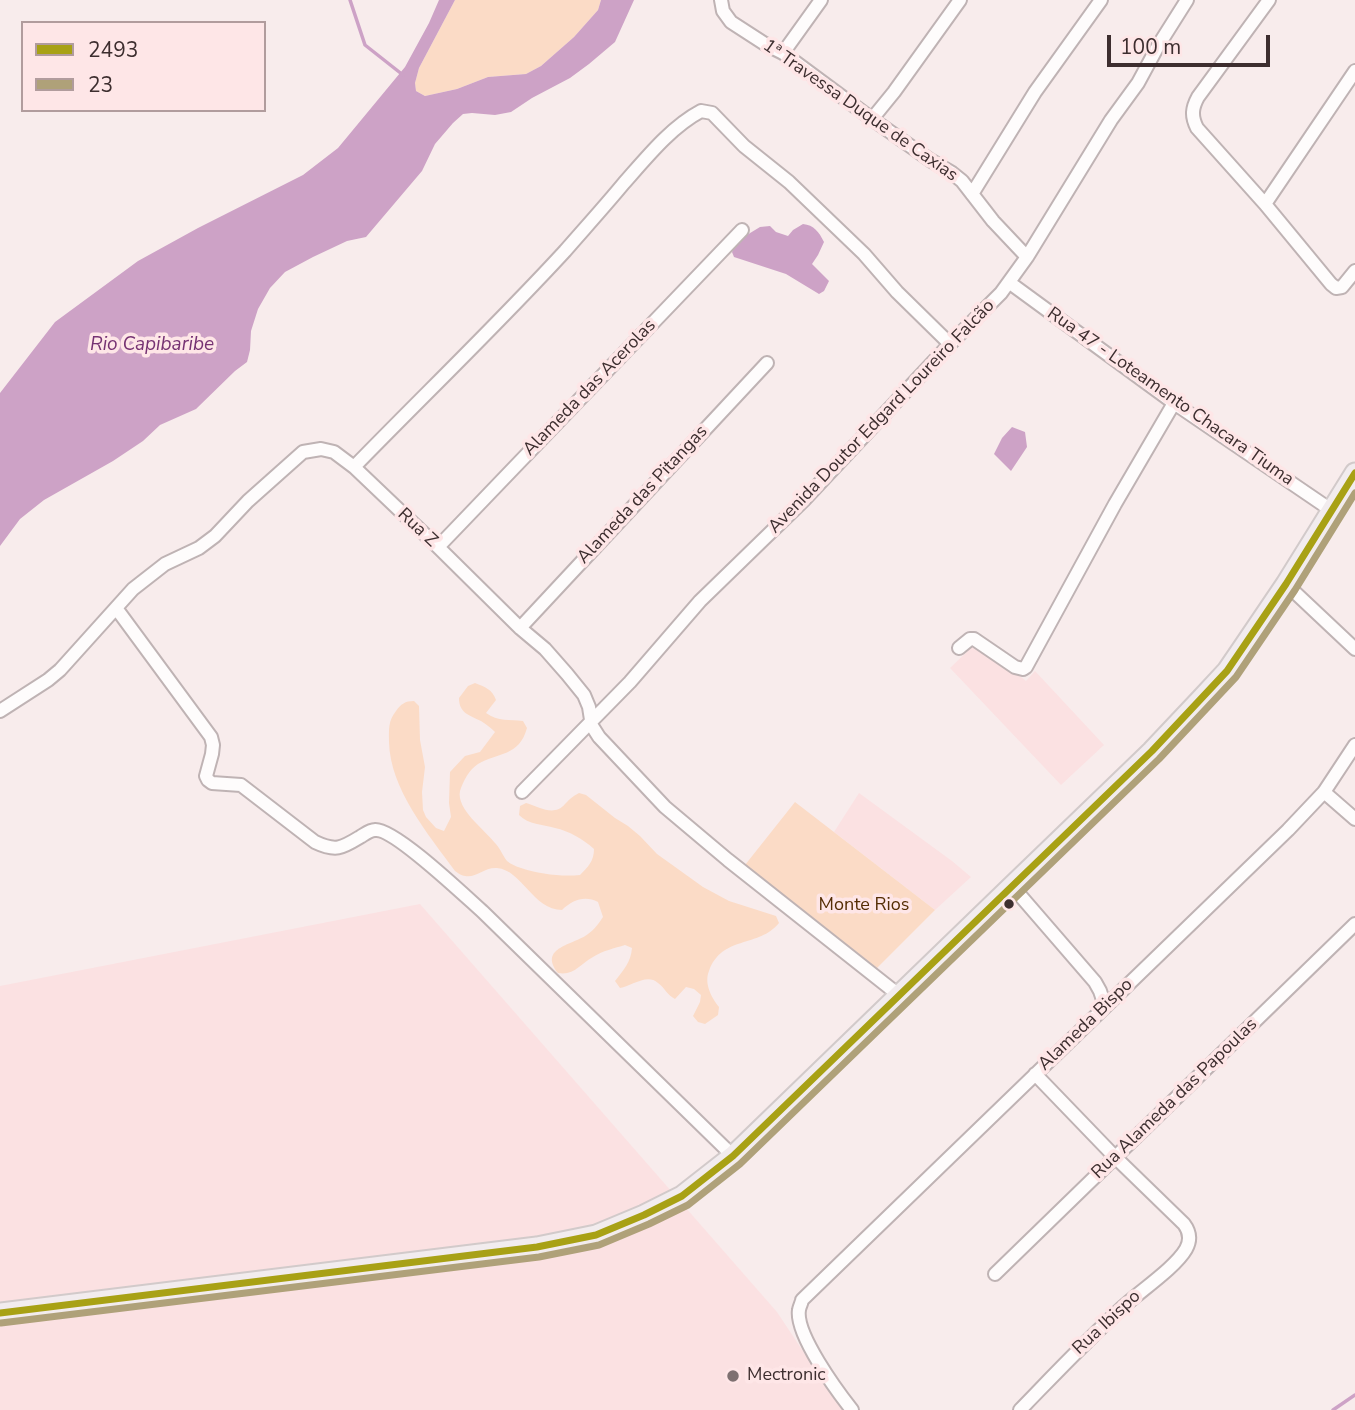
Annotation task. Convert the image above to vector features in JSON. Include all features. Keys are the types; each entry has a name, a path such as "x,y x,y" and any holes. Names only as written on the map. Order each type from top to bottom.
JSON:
{"main road":[{"path":"0,1313 557,1244 596,1235 632,1221 682,1196 733,1156 1152,751 1202,698 1227,671 1286,584 1355,473"}],"street":[{"path":"783,53 821,0"},
{"path":"872,119 960,0"},
{"path":"972,194 1035,93 1101,0"},
{"name":"Avenida Doutor Edgard Loureiro Falcão","path":"522,792 631,682 699,601 804,500 1010,283 1111,120 1138,83 1187,0"},
{"path":"1269,0 1198,97 1192,113 1197,128 1331,284 1339,288 1347,283 1355,271"},
{"name":"1ª Travessa Duque de Caxias","path":"720,1 731,22 783,53 872,119 952,173 1027,257"},
{"path":"1265,204 1355,71"},
{"path":"354,467 519,301 646,157 683,122 701,111 712,113 744,146 789,183 864,254 897,292 950,344"},
{"name":"Alameda das Acerolas","path":"438,547 742,230"},
{"name":"Rua 47 - Loteamento Chacara Tiuma","path":"1010,283 1174,403 1331,510"},
{"name":"Alameda das Pitangas","path":"520,628 767,363"},
{"path":"959,648 974,639 1015,667 1026,667 1174,403"},
{"name":"Rua Z","path":"116,608 156,570 199,548 215,536 248,501 303,452 321,449 334,452 354,467 545,649 584,695 591,722 599,737 665,807 900,996"},
{"path":"1286,584 1355,649"},
{"path":"0,711 60,670 116,608 211,737 213,745 206,776 208,780 240,785 316,842 333,849 341,848 376,830 388,833 442,875 483,912 733,1156"},
{"name":"Alameda Bispo","path":"852,1410 836,1390 807,1341 798,1314 802,1300 1288,830 1324,792 1355,745"},
{"path":"1324,792 1355,819"},
{"path":"1013,886 1095,982 1105,1006"},
{"name":"Rua Alameda das Papoulas","path":"995,1274 1355,924"},
{"path":"1035,1074 1115,1157"},
{"name":"Rua Ibispo","path":"1020,1410 1072,1356 1172,1265 1185,1252 1189,1243 1184,1224 1115,1157"}],"shaded area":[{"path":"977,642 1026,681 1035,671 1104,745 1061,785 950,668"},
{"path":"859,793 971,877 935,910 834,832"},
{"path":"420,904 777,1312 842,1410 0,1410 0,986"}],"green space":[{"path":"455,0 601,0 598,10 574,37 541,66 526,74 488,77 457,89 425,96 416,91 419,68"},
{"path":"475,683 490,691 496,700 486,713 500,719 523,721 527,728 519,744 513,749 475,766 460,791 462,805 497,845 508,862 543,873 580,875 592,860 594,849 571,833 531,822 519,815 520,806 526,803 556,810 579,793 586,795 628,826 657,854 703,887 729,901 776,916 779,923 771,931 732,947 715,960 707,980 719,1007 718,1015 705,1024 698,1022 693,1016 701,995 694,989 686,987 675,999 658,983 649,979 620,988 615,981 624,970 632,948 625,945 597,955 573,971 558,973 552,957 560,948 582,938 596,926 603,917 598,902 584,899 574,901 562,910 543,904 506,870 491,868 472,876 461,875 433,842 412,810 396,777 389,742 390,722 404,703 414,701 419,706 420,740 425,767 423,810 436,828 444,831 451,817 450,772 465,756 480,752 495,732 461,707 459,698 468,686"},
{"name":"Monte Rios","path":"795,802 935,910 877,968 745,865"}],"water":[{"name":"Rio Capibaribe","path":"439,0 455,0 419,68 416,91 425,96 457,89 488,77 526,74 541,66 574,37 598,10 601,0 634,0 615,42 570,78 511,112 495,115 463,114 435,144 422,171 366,237 347,241 313,257 285,272 270,288 258,309 251,331 247,362 196,409 160,425 143,441 113,461 44,500 20,519 0,546 0,393 55,322 138,261 303,175 338,148 405,67"},
{"path":"803,224 816,230 824,242 812,264 829,281 824,291 819,294 786,274 734,257 732,252 737,241 760,227 770,226 776,232 788,236"},
{"path":"1012,427 1025,432 1027,447 1011,471 994,454 1002,438"}],"waterway":[{"path":"350,0 365,45 403,75"},
{"path":"1333,1410 1355,1395"}],"transit line":[{"name":"2493","path":"0,1313 537,1247 596,1235 682,1196 733,1156 1152,751 1227,671 1286,584 1355,473"},
{"name":"23","path":"1,1323 539,1257 599,1245 688,1205 740,1164 1159,759 1236,677 1295,590 1355,493"}],"place":[{"name":"Mectronic","path":"733,1376"}]}
